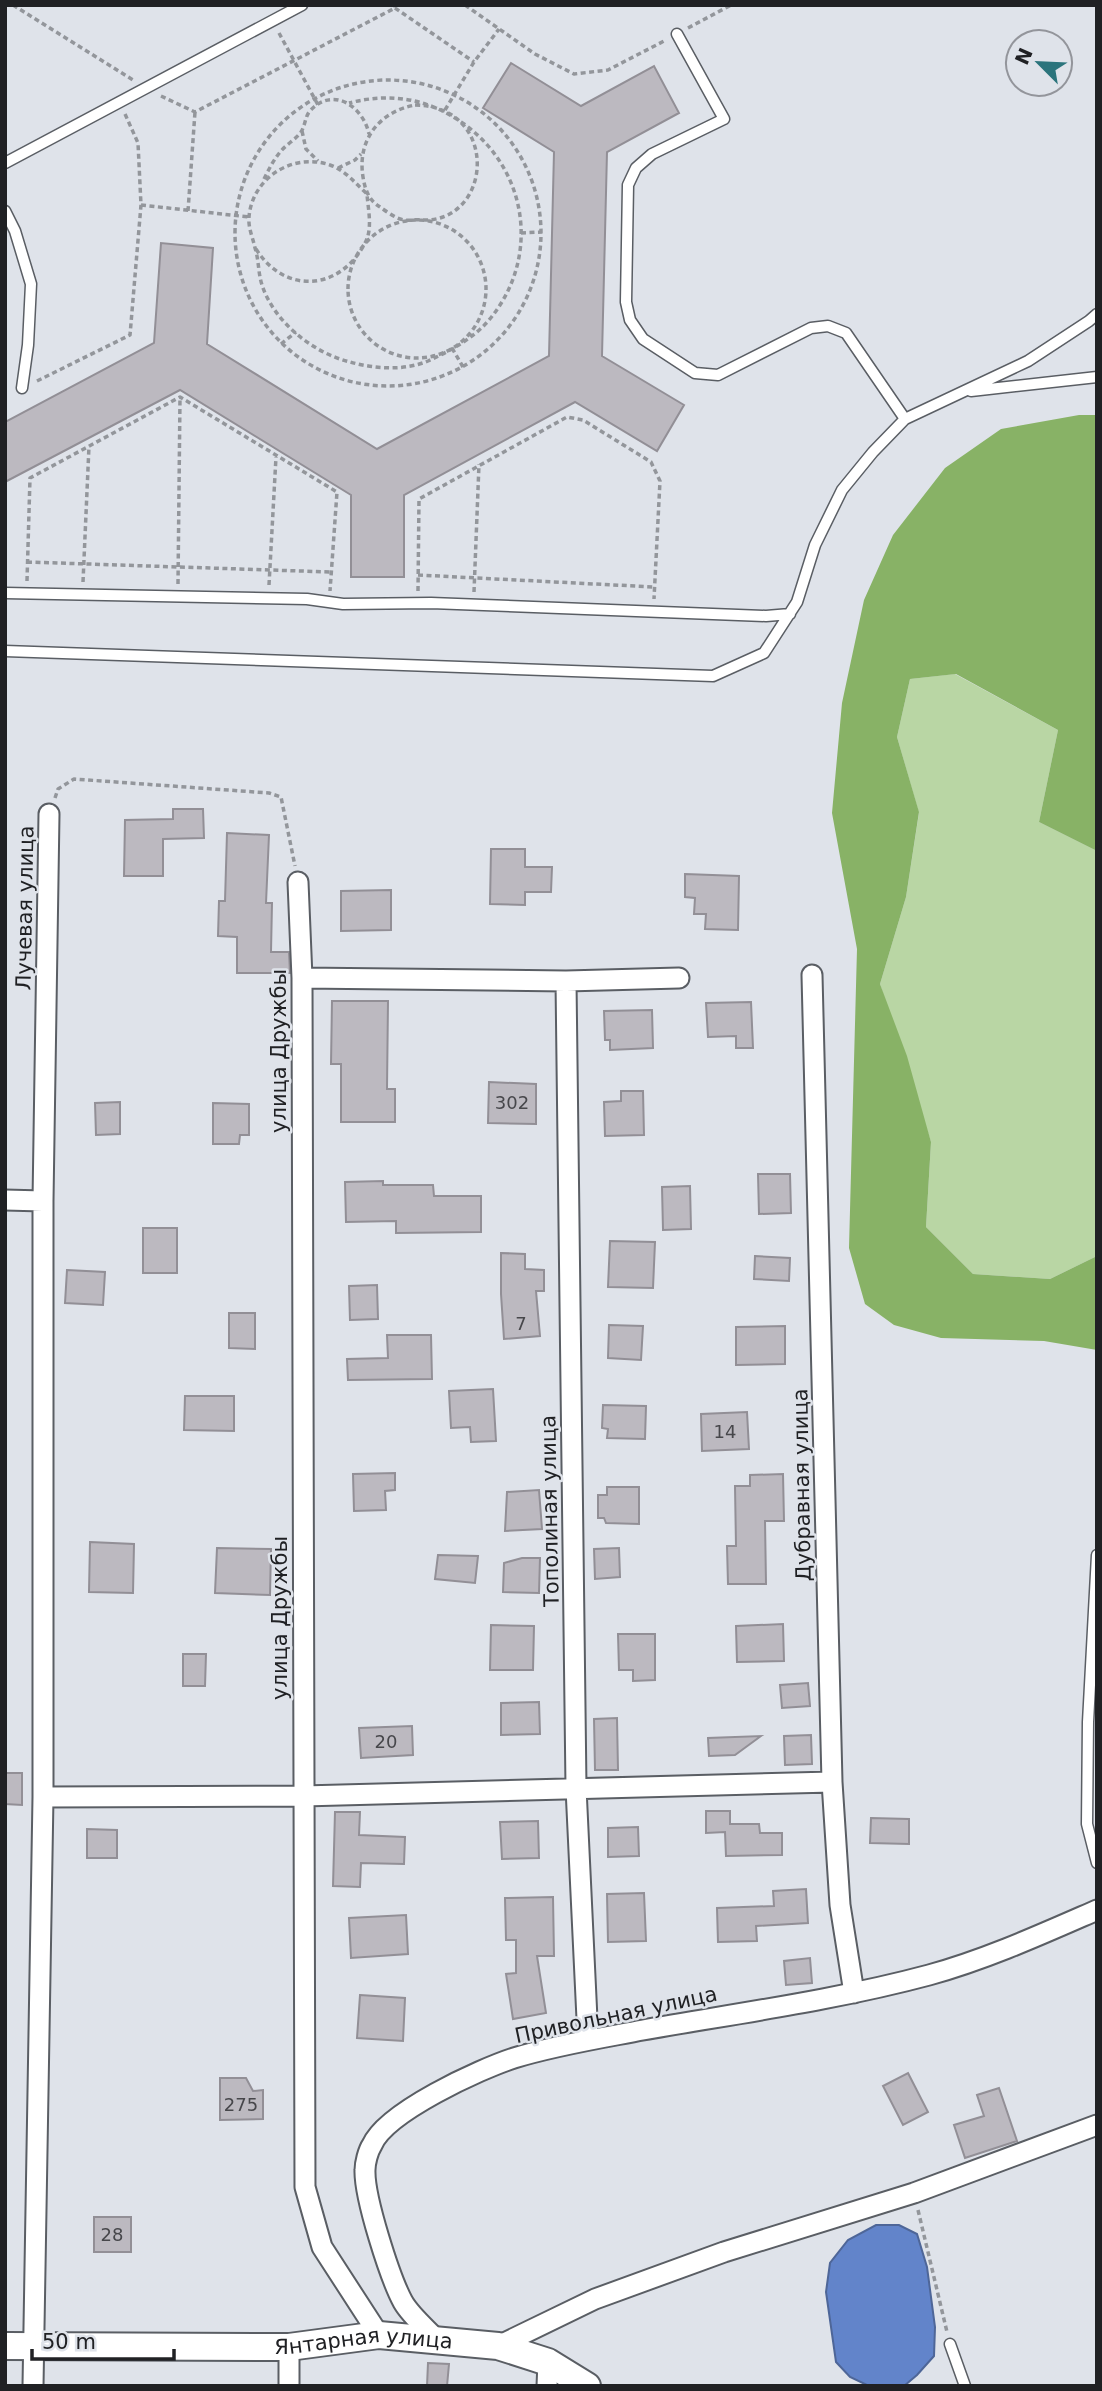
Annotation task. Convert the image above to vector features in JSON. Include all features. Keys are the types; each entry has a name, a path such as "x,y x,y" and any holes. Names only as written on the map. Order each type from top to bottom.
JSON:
{"street":[{"name":"Лучевая улица","path":"33,2386 43,1797 43,1201 49,814"},
{"name":"улица Дружбы","path":"298,882 302,978 304,2187 322,2247 379,2335"},
{"name":"Дубравная улица","path":"812,975 832,1782 840,1905 854,1993"},
{"path":"302,978 566,981 679,978"},
{"name":"Тополиная улица","path":"566,981 576,1788 588,2040"},
{"path":"5,1200 43,1201"},
{"path":"43,1797 303,1796 832,1782"},
{"name":"Привольная улица","path":"438,2341 403,2303 382,2248 369,2196 365,2169 372,2144 384,2128 402,2113 458,2083 513,2059 588,2040 854,1993 930,1975 994,1954 1097,1910"},
{"path":"498,2346 595,2299 724,2252 914,2193 1097,2125"},
{"name":"Янтарная улица","path":"5,2346 289,2347 379,2335 498,2346 547,2374 587,2386"},
{"path":"289,2347 289,2386"}],"lane":[{"path":"5,163 302,5"},
{"path":"677,34 724,119 652,154 636,168 628,185 626,302 630,320 643,339 695,373 718,375 811,328 828,326 846,333 905,419"},
{"path":"5,211 15,231 31,284 28,345 22,388"},
{"path":"5,652 713,676 764,653 797,602 816,545 842,490 905,419 1028,361 1097,314"},
{"path":"960,392 1097,376"},
{"path":"5,593 473,604 766,616 790,614"},
{"path":"1097,1555 1088,1722 1087,1824 1097,1863"},
{"path":"950,2344 965,2386"}],"path":[{"path":"13,5 146,88 195,112"},
{"path":"465,5 536,54 574,74 608,70 731,5"},
{"path":"195,112 395,7 474,62"},
{"path":"272,21 318,104"},
{"path":"444,110 474,62 499,29"},
{"path":"384,79 420,83 455,94 490,118 518,151 536,190 542,232 537,273 521,310 496,343 463,367 441,377 418,384 369,386 322,372 300,360 282,344 257,313 244,285 236,256 236,216 244,180 261,147 285,120 315,98 348,85 384,79"},
{"path":"302,131 280,152 253,201 249,217 262,286 273,305 296,332 321,351 363,366 386,368 426,362 476,334 489,320 505,296 516,270 521,233 516,195 501,160 476,131 444,110 408,99 389,97 318,104 304,120 302,131 306,149 311,157 338,168 386,211 405,221"},
{"path":"22,388 130,335 141,205 138,143 120,103"},
{"path":"349,103 363,116 369,134"},
{"path":"426,105 394,111 384,117 369,134 363,153 362,169 369,220 365,243 353,264 349,279 350,303 359,326 381,348 396,355 428,357 443,353"},
{"path":"188,211 195,112"},
{"path":"365,243 383,229 405,221 440,218 460,206 477,176 477,154 470,133 463,123"},
{"path":"338,168 363,153"},
{"path":"260,187 269,177 292,163 319,162"},
{"path":"141,205 249,217"},
{"path":"429,221 452,229 470,244 485,275 482,311 478,322 463,340"},
{"path":"521,233 542,232"},
{"path":"256,249 271,268 294,280 319,281 353,264"},
{"path":"282,344 296,332"},
{"path":"452,348 463,367"},
{"path":"26,594 30,478 180,397"},
{"path":"180,397 337,492 329,602"},
{"path":"177,596 180,397"},
{"path":"418,603 419,499 566,417 583,420 651,462 660,481 653,612"},
{"path":"83,595 89,446"},
{"path":"268,598 276,456"},
{"path":"473,604 479,464"},
{"path":"27,562 331,572"},
{"path":"418,575 654,587"},
{"path":"49,814 58,789 74,779 269,793 281,797 298,882"},
{"path":"914,2193 950,2344"}],"green space":[{"path":"1079,415 1097,415 1097,851 1039,822 1058,730 956,674 910,679 897,737 919,812 906,897 880,984 907,1056 931,1142 926,1227 973,1274 1050,1279 1097,1256 1097,1350 1044,1341 941,1338 894,1325 865,1304 849,1248 857,949 832,813 842,703 864,600 893,535 945,468 1001,429"},
{"path":"955,674 1058,730 1039,822 1097,851 1097,1256 1050,1279 973,1274 926,1227 931,1142 880,984 906,897 919,813 897,737 910,679"}],"water":[{"path":"876,2225 899,2225 917,2234 927,2267 935,2327 934,2356 904,2386 869,2386 850,2377 836,2362 826,2292 830,2263 848,2240"}],"building":[{"path":"511,63 581,106 654,66 679,113 607,152 602,356 684,405 657,451 575,402 404,495 404,577 351,577 351,495 180,390 5,482 5,422 154,343 161,243 213,248 207,344 377,449 549,356 554,152 483,108"},
{"path":"173,809 203,809 204,838 163,839 163,876 124,876 125,820 173,819"},
{"path":"227,833 269,835 266,903 272,903 271,952 289,952 290,973 237,973 237,937 218,936 219,901 225,901"},
{"path":"491,849 525,849 525,867 552,867 551,892 525,892 525,905 490,904"},
{"path":"685,874 739,876 738,930 705,929 706,914 694,914 695,898 685,897"},
{"path":"391,890 391,930 341,931 341,891"},
{"path":"332,1001 388,1001 387,1089 395,1089 395,1122 341,1122 341,1064 331,1064"},
{"path":"751,1002 753,1048 736,1048 736,1036 708,1037 706,1003"},
{"path":"652,1010 653,1048 610,1050 610,1040 605,1040 604,1011"},
{"path":"489,1082 536,1084 536,1124 488,1123"},
{"path":"621,1091 643,1091 644,1135 605,1136 604,1102 621,1101"},
{"path":"120,1102 120,1134 96,1135 95,1103"},
{"path":"213,1103 249,1104 249,1135 240,1135 239,1144 213,1144"},
{"path":"758,1174 790,1174 791,1213 759,1214"},
{"path":"383,1181 383,1185 433,1185 434,1196 481,1196 481,1232 396,1233 396,1221 346,1222 345,1182"},
{"path":"690,1186 691,1229 663,1230 662,1187"},
{"path":"143,1228 177,1228 177,1273 143,1273"},
{"path":"610,1241 655,1242 653,1288 608,1287"},
{"path":"501,1253 525,1254 525,1269 544,1270 544,1291 536,1291 540,1336 504,1339"},
{"path":"755,1256 790,1258 789,1281 754,1279"},
{"path":"67,1270 105,1272 103,1305 65,1303"},
{"path":"377,1285 378,1319 350,1320 349,1286"},
{"path":"229,1313 255,1313 255,1349 229,1348"},
{"path":"609,1325 643,1326 641,1360 608,1358"},
{"path":"785,1326 785,1364 736,1365 736,1327"},
{"path":"387,1335 431,1335 432,1379 348,1380 347,1359 388,1358"},
{"path":"493,1389 496,1441 471,1442 470,1427 451,1428 449,1391"},
{"path":"185,1396 234,1396 234,1431 184,1430"},
{"path":"603,1405 646,1406 645,1439 607,1438 608,1429 602,1428"},
{"path":"747,1412 749,1449 702,1451 701,1414"},
{"path":"395,1473 395,1490 385,1491 386,1510 354,1511 353,1474"},
{"path":"783,1474 784,1521 765,1521 766,1584 728,1584 727,1546 736,1546 735,1486 750,1486 750,1475"},
{"path":"607,1487 639,1487 639,1524 606,1523 604,1518 598,1518 598,1495 607,1495"},
{"path":"539,1490 542,1529 505,1531 507,1492"},
{"path":"90,1542 134,1544 133,1593 89,1592"},
{"path":"217,1548 271,1549 270,1595 215,1593"},
{"path":"619,1548 620,1577 595,1579 594,1549"},
{"path":"438,1555 478,1556 475,1583 435,1579"},
{"path":"522,1558 540,1558 539,1593 503,1592 504,1563"},
{"path":"783,1624 784,1661 737,1662 736,1626"},
{"path":"491,1625 534,1626 533,1670 490,1670"},
{"path":"618,1634 655,1634 655,1680 633,1681 633,1670 619,1670"},
{"path":"183,1654 206,1654 205,1686 183,1686"},
{"path":"808,1683 810,1706 782,1708 780,1685"},
{"path":"539,1702 540,1734 501,1735 501,1703"},
{"path":"617,1718 618,1770 595,1770 594,1719"},
{"path":"412,1726 413,1755 361,1758 359,1728"},
{"path":"811,1735 812,1764 785,1765 784,1736"},
{"path":"761,1736 735,1755 709,1756 708,1738"},
{"path":"5,1773 22,1773 22,1805 5,1804"},
{"path":"706,1811 730,1811 730,1824 759,1824 760,1833 782,1833 782,1855 726,1856 725,1832 706,1833"},
{"path":"335,1812 360,1812 359,1835 405,1837 404,1864 361,1863 360,1887 333,1886"},
{"path":"871,1818 909,1819 909,1844 870,1843"},
{"path":"538,1821 539,1858 502,1859 500,1822"},
{"path":"638,1827 639,1856 608,1857 608,1828"},
{"path":"87,1829 117,1830 117,1858 87,1858"},
{"path":"806,1889 808,1923 756,1926 757,1941 718,1942 717,1908 774,1906 773,1891"},
{"path":"644,1893 646,1941 608,1942 607,1894"},
{"path":"553,1897 554,1956 537,1956 546,2013 513,2019 506,1974 516,1973 516,1940 506,1940 505,1898"},
{"path":"406,1915 408,1954 351,1958 349,1918"},
{"path":"810,1958 812,1983 786,1985 784,1961"},
{"path":"360,1995 405,1998 403,2041 357,2038"},
{"path":"908,2073 928,2112 903,2125 883,2086"},
{"path":"220,2078 246,2078 253,2091 263,2090 263,2119 220,2120"},
{"path":"999,2088 1017,2141 965,2158 954,2125 984,2116 977,2095"},
{"path":"94,2217 131,2217 131,2252 94,2252"},
{"path":"428,2363 449,2364 447,2386 427,2386"}]}
